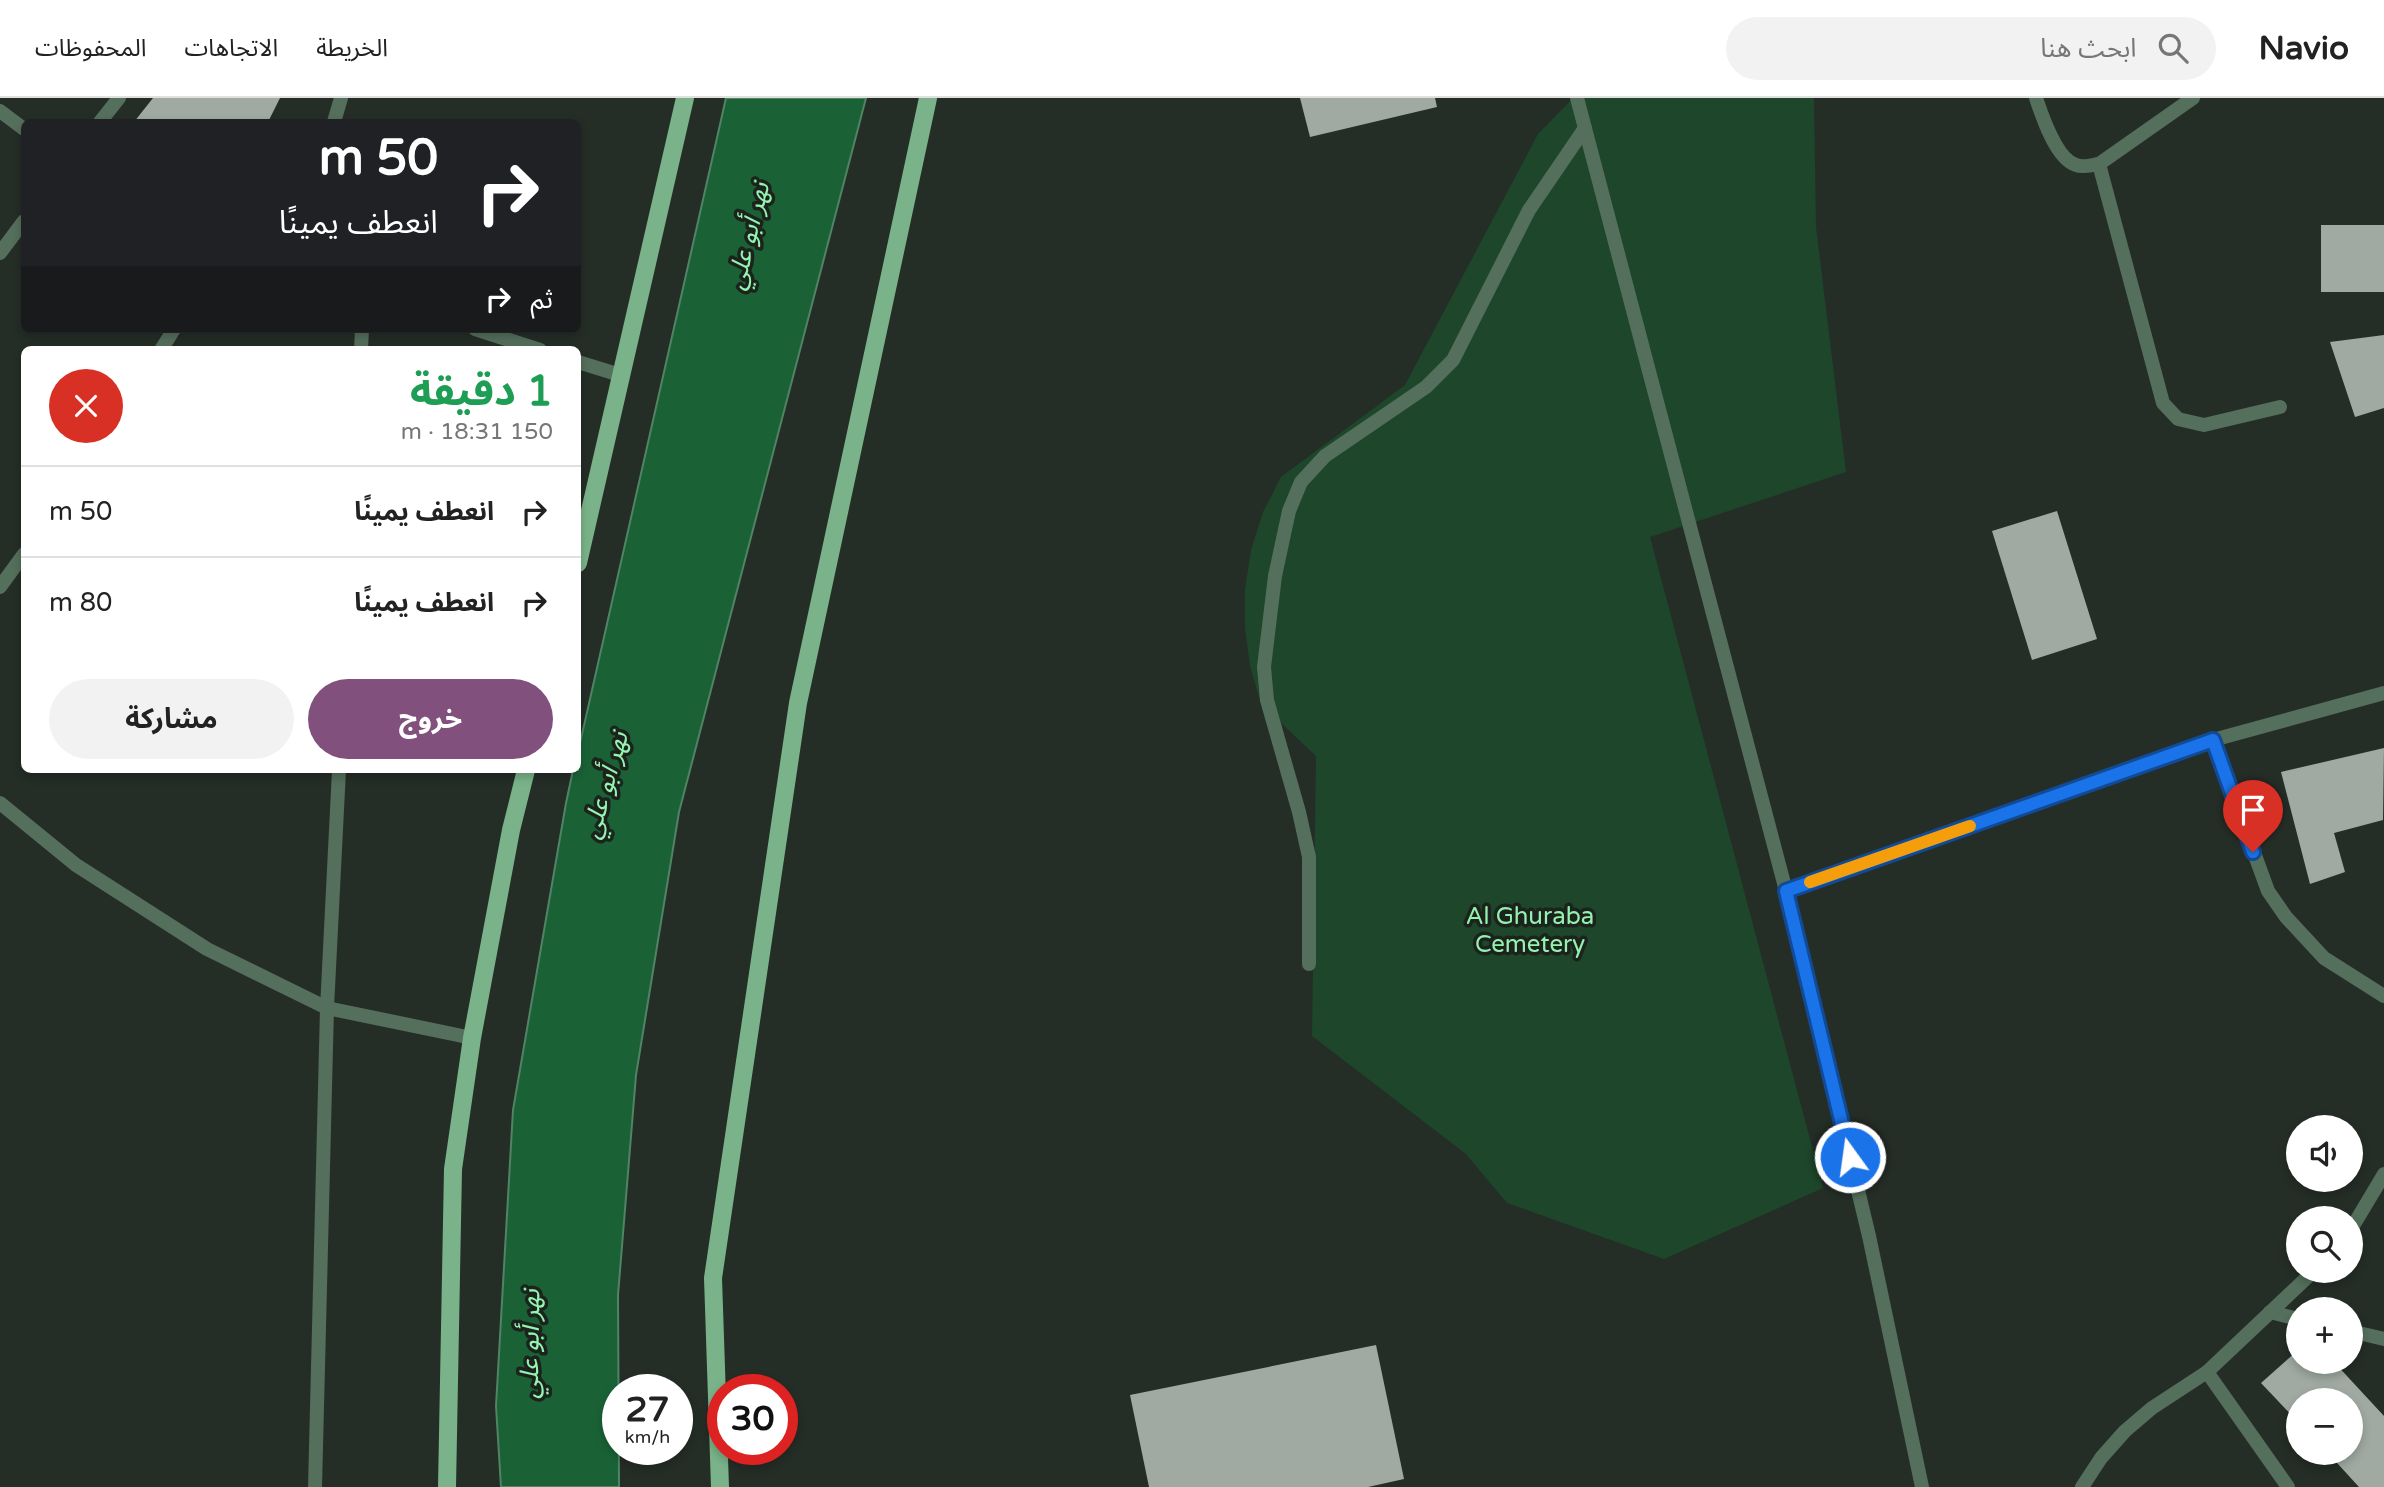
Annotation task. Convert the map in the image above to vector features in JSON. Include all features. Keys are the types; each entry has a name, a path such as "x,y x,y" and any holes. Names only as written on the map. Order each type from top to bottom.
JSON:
{"main road":[{"path":"581,550 685,98"},
{"path":"720,1487 713,1278 798,703 928,98"},
{"path":"447,1487 453,1169 472,1038 511,830 525,773"}],"street":[{"path":"102,119 119,98"},
{"path":"335,119 341,98"},
{"path":"1577,98 1786,891 1869,1236 1922,1487"},
{"path":"2036,98 2044,124 2067,159 2076,166 2099,164 2193,98"},
{"path":"0,111 21,127"},
{"path":"1310,964 1309,857 1300,812 1267,700 1264,667 1275,576 1289,511 1301,482 1325,456 1426,387 1453,360 1529,210 1585,128"},
{"path":"2099,164 2163,402 2178,419 2204,425 2280,407"},
{"path":"0,253 21,225"},
{"path":"487,333 528,346"},
{"path":"581,363 620,375"},
{"path":"0,587 21,558"},
{"path":"1786,891 2213,740 2384,693"},
{"path":"2213,740 2268,891 2324,958 2384,996"},
{"path":"315,1487 327,1008 339,773"},
{"path":"0,803 76,865 208,949 327,1008 472,1038"},
{"path":"2363,1209 2384,1174"},
{"path":"2082,1487 2101,1458 2125,1431 2152,1408 2207,1372 2301,1283"},
{"path":"2270,1312 2286,1316"},
{"path":"2363,1334 2384,1339"},
{"path":"2207,1372 2288,1487"}],"green space":[{"name":"Al Ghuraba Cemetery","path":"1573,98 1814,98 1816,227 1846,472 1650,537 1823,1188 1664,1259 1507,1203 1466,1154 1312,1036 1316,756 1261,704 1250,666 1245,628 1245,589 1251,550 1263,512 1281,477 1405,385 1538,134"}],"water":[{"name":"نهر أبو علي","path":"726,98 866,98 679,812 636,1075 618,1295 618,1374 602,1374 602,1465 619,1465 619,1487 501,1487 496,1406 513,1110 566,803 572,773 581,773 581,739"}],"building":[{"path":"153,98 280,98 270,119 136,119"},
{"path":"1300,98 1435,98 1437,107 1310,137"},
{"path":"2321,225 2384,225 2384,292 2321,292"},
{"path":"2384,335 2384,408 2355,417 2330,342"},
{"path":"2057,511 2097,639 2032,660 1992,531"},
{"path":"2384,748 2383,820 2334,833 2345,872 2310,884 2281,772"},
{"path":"1376,1345 1404,1479 1368,1487 1149,1487 1130,1395"},
{"path":"2286,1361 2286,1374 2345,1374 2358,1388 2286,1388 2286,1409 2261,1383"},
{"path":"2363,1393 2384,1416 2384,1487 2359,1487 2339,1465 2363,1465"}],"slow traffic":[{"path":"1810,882 1970,826"}],"route":[{"path":"1850,1157 1786,891 2213,740 2253,852"}]}
